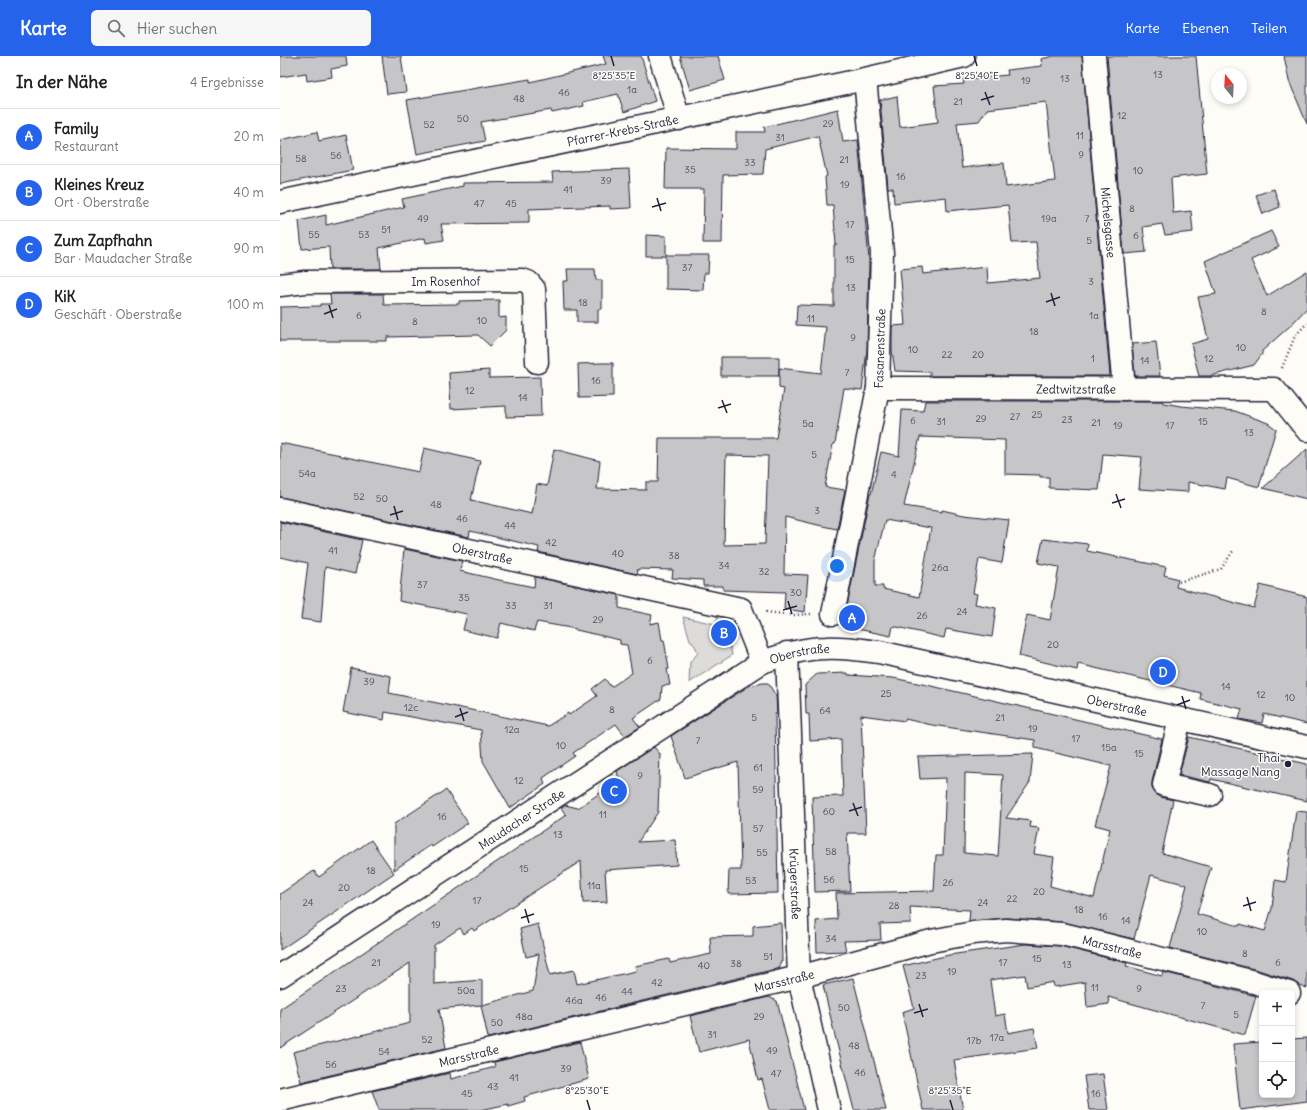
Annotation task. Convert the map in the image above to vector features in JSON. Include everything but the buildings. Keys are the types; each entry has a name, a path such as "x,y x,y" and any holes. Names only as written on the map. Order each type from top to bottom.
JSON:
{"street":[{"path":"660,56 679,119"},
{"name":"Pfarrer-Krebs-Straße","path":"280,202 865,80 964,56"},
{"name":"Michelsgasse","path":"1094,56 1124,389"},
{"name":"Fasanenstraße","path":"833,614 878,388 882,253 865,80"},
{"name":"Im Rosenhof","path":"280,285 305,282 522,280 528,282 534,289 537,362"},
{"name":"Zedtwitzstraße","path":"878,388 1274,389"},
{"path":"1274,389 1307,430"},
{"name":"Oberstraße","path":"280,509 741,609 762,662 787,653 826,648 853,648 879,652 1307,747"},
{"name":"Krügerstraße","path":"787,653 799,977 829,1110"},
{"name":"Maudacher Straße","path":"280,976 762,662"},
{"path":"1180,719 1164,785 1210,795"},
{"name":"Marsstraße","path":"280,1100 799,977 931,941 973,933 1006,930 1043,932 1087,940 1254,982 1279,990"},
{"path":"1295,995 1307,999"}],"path":[{"path":"1274,389 1295,336 1307,323"},
{"path":"1179,582 1221,569 1234,551"},
{"path":"741,609 793,615 833,614"}],"shaded area":[{"path":"719,614 728,617 720,631 721,640 730,646 732,655 689,683 690,662 698,653 690,640 683,617 715,624"}],"place":[{"name":"Family","path":"852,618"},
{"name":"Kleines Kreuz","path":"724,633"},
{"name":"KiK","path":"1163,672"},
{"name":"Thai Massage Nang","path":"1288,764"},
{"name":"Zum Zapfhahn","path":"614,791"}]}
